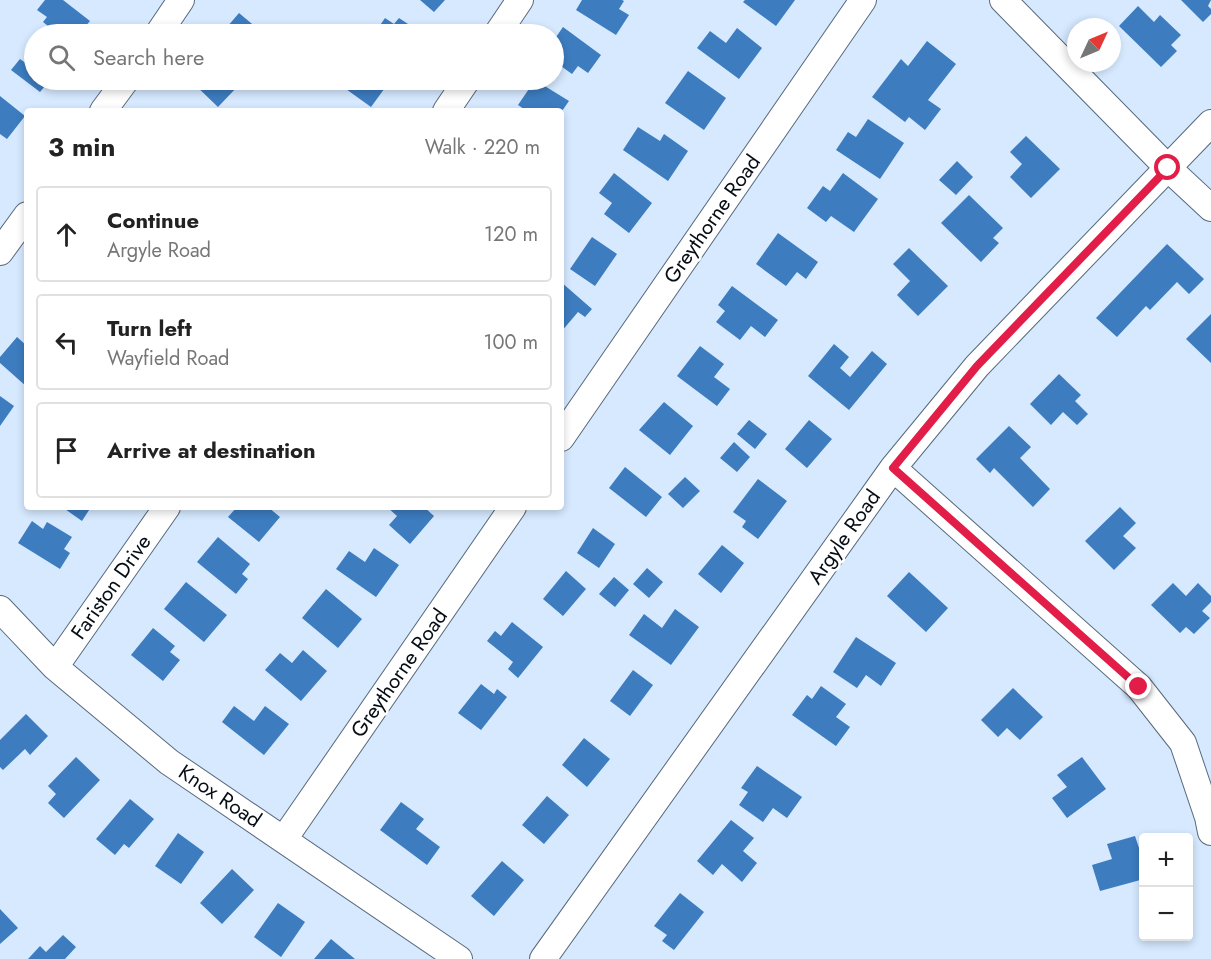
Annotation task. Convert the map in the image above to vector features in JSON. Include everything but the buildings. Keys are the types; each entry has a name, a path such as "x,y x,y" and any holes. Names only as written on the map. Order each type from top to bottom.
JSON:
{"street":[{"path":"165,24 181,0"},
{"path":"504,24 520,0"},
{"name":"Greythorne Road","path":"564,434 863,0"},
{"path":"1004,0 1168,168 1211,208"},
{"path":"105,108 119,90"},
{"path":"448,108 460,90"},
{"name":"Argyle Road","path":"543,959 893,468 977,366 1211,123"},
{"path":"0,252 24,219"},
{"path":"893,468 1139,687 1184,743 1211,832"},
{"name":"Fariston Drive","path":"55,667 165,510"},
{"name":"Greythorne Road","path":"284,839 511,510"},
{"name":"Knox Road","path":"0,609 55,667 169,762 459,959"}],"route":[{"path":"1139,687 893,468 977,366 1168,168"}]}
